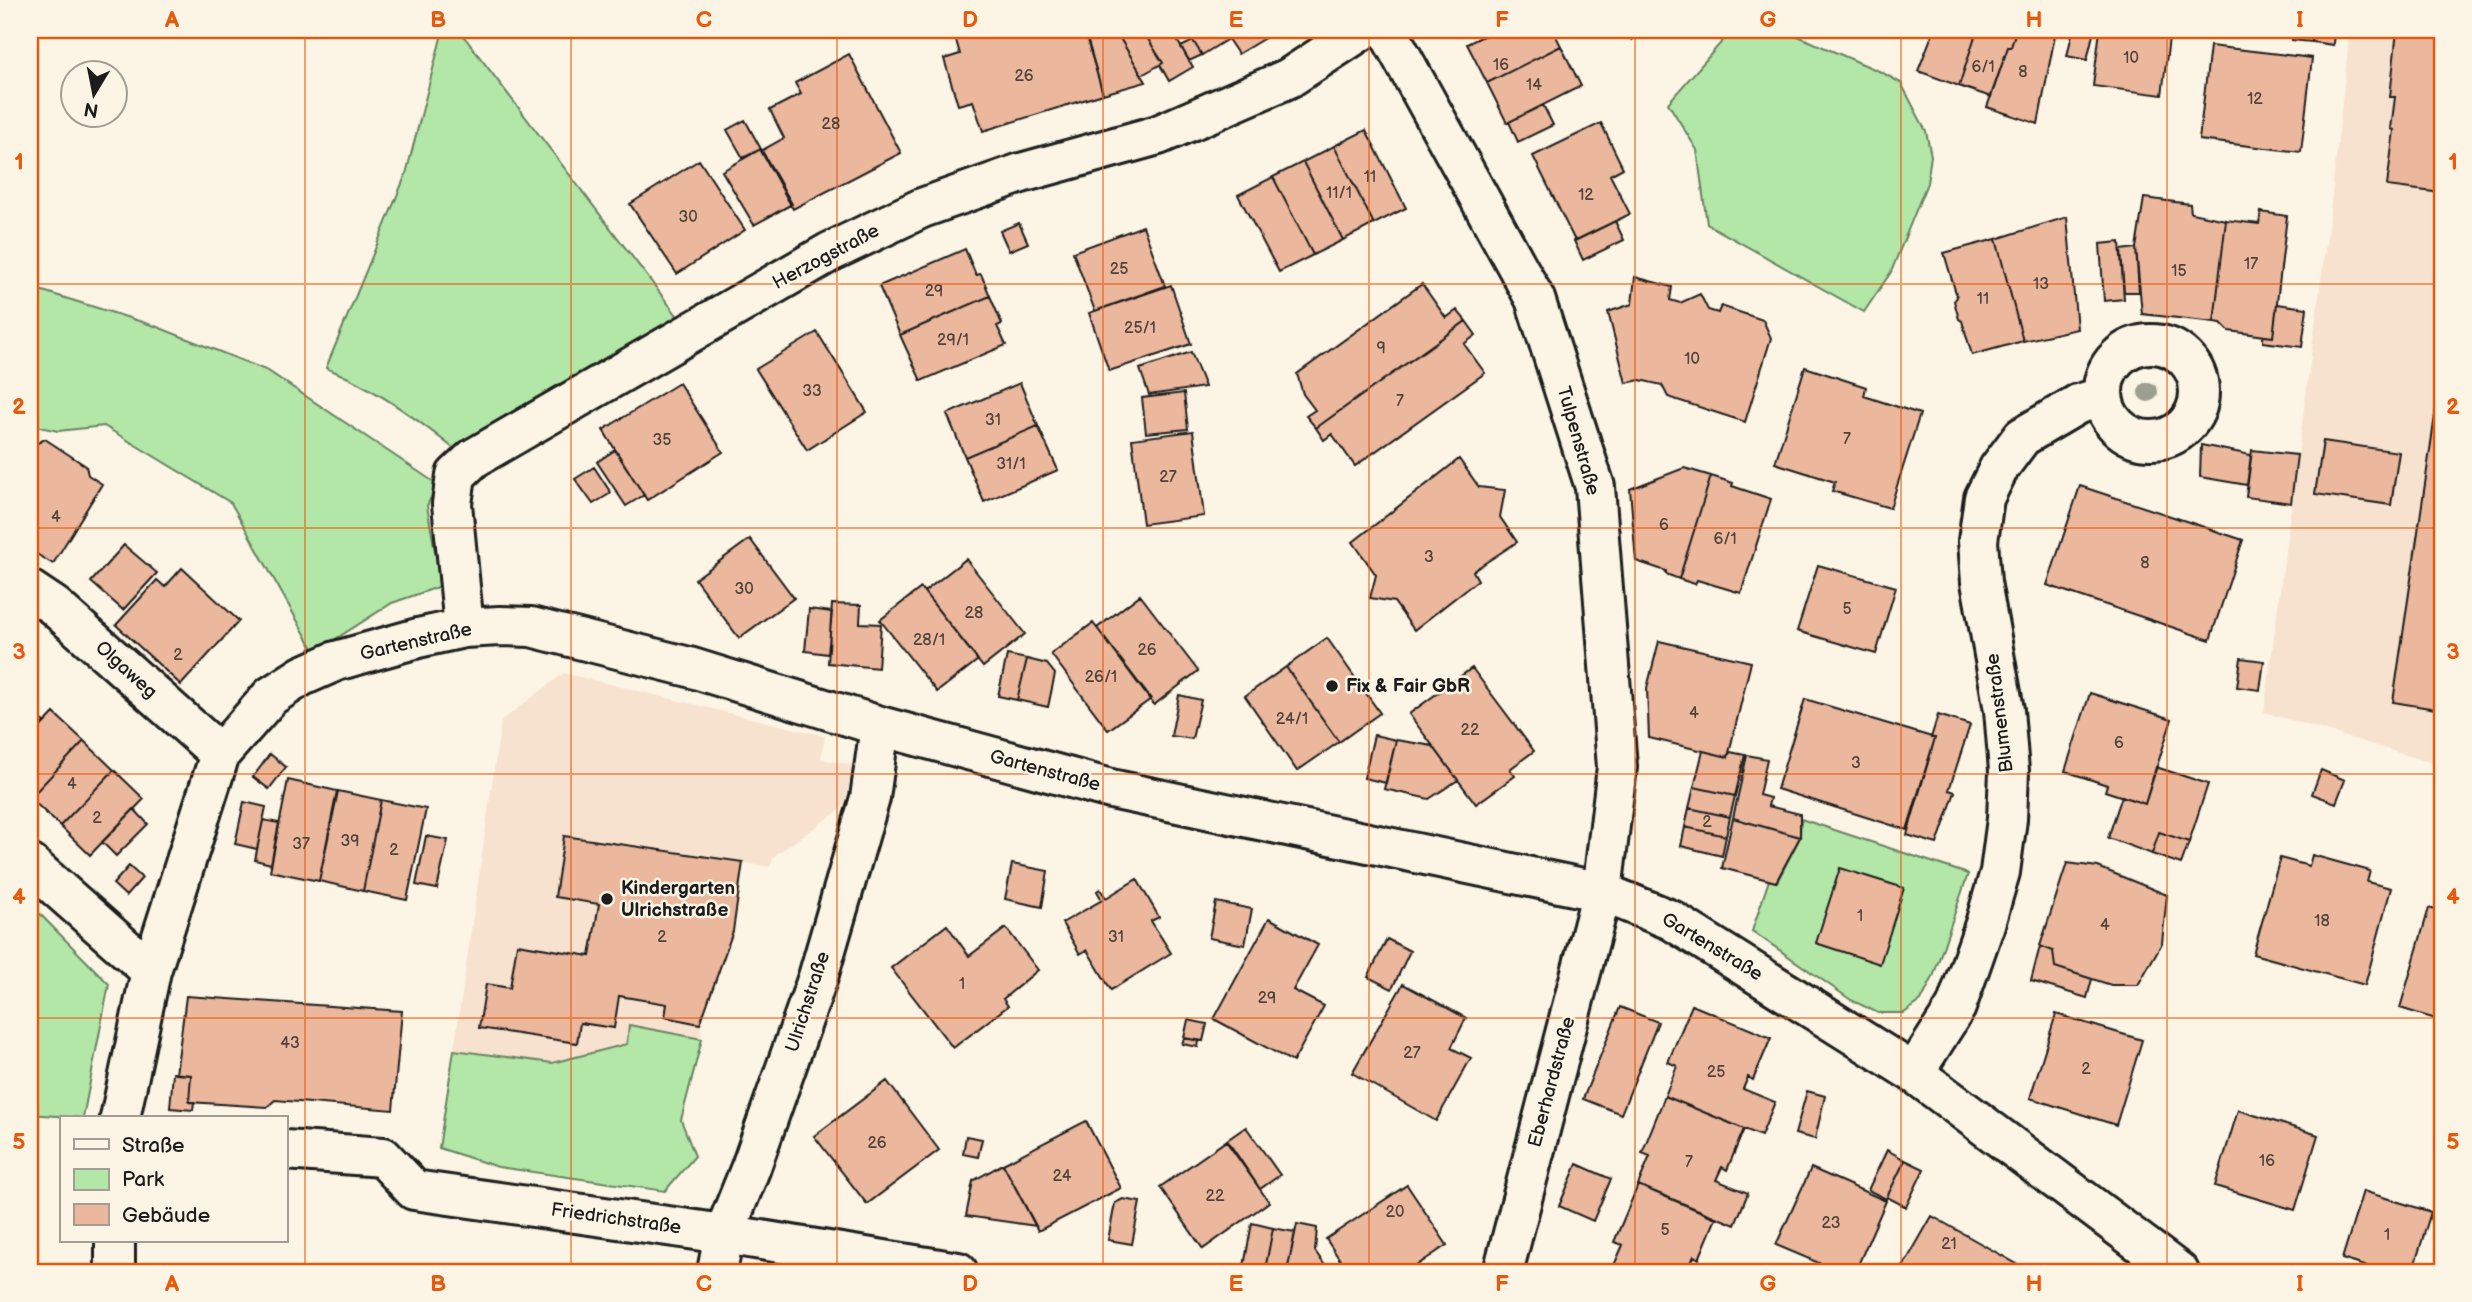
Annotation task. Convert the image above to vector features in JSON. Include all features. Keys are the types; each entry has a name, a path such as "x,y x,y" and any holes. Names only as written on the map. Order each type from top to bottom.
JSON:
{"street":[{"name":"Herzogstraße","path":"464,628 452,504 456,475 474,458 841,246 922,208 1021,173 1158,135 1289,78 1362,30"},
{"name":"Tulpenstraße","path":"1387,30 1535,299 1595,487 1617,766 1602,892"},
{"name":"Blumenstraße","path":"1914,1073 1956,1007 2000,872 2007,819 2009,771 2004,709 1981,582 1978,541 1983,498 1999,468 2022,437 2078,404 2102,397"},
{"name":"Olgaweg","path":"30,590 54,606 220,754"},
{"name":"Gartenstraße","path":"120,1116 151,971 220,754 271,696 302,676 336,661 464,628 531,627 689,667 880,726 1111,789 1602,892 1671,919 1914,1073 2179,1272"},
{"name":"Ulrichstraße","path":"718,1272 724,1234 751,1167 818,977 870,798 880,726"},
{"path":"30,864 151,971"},
{"name":"Eberhardstraße","path":"1503,1272 1602,892"},
{"name":"Friedrichstraße","path":"287,1150 383,1157 414,1190 724,1234 958,1272"},
{"path":"115,1272 116,1242"}],"shaded area":[{"path":"2350,30 2442,30 2442,766 2264,712 2330,212"},
{"name":"Kindergarten Ulrichstraße","path":"564,673 825,736 821,759 853,765 844,807 774,856 770,867 743,863 733,931 700,1023 702,1039 630,1025 628,1044 552,1063 454,1050 501,721"}],"green space":[{"path":"443,30 459,30 679,318 453,448 392,403 326,368 406,174"},
{"path":"1732,30 1784,30 1881,72 1901,83 1926,131 1931,156 1927,183 1891,272 1864,312 1707,224 1697,150 1668,103"},
{"path":"30,287 155,326 268,371 437,484 427,506 441,586 392,603 315,652 231,503 104,426 58,431 30,425"},
{"path":"1801,819 1968,874 1933,977 1921,1001 1904,1013 1878,1013 1851,1000 1752,931 1769,880 1777,882 1800,837"},
{"path":"30,904 109,984 83,1116 30,1114"},
{"path":"629,1025 702,1039 681,1120 695,1156 665,1191 498,1167 439,1148 454,1050 552,1063 627,1044"}],"building":[{"path":"953,30 1084,30 1103,94 983,131 973,101 958,105 944,59 960,54"},
{"path":"1115,30 1147,30 1152,37 1148,39 1163,63 1142,75"},
{"path":"1115,30 1146,82 1103,94 1087,38"},
{"path":"1163,30 1171,30 1193,67 1169,81 1160,65 1163,63 1148,39"},
{"path":"1186,30 1278,30 1238,54 1228,39 1202,55"},
{"path":"1495,30 1553,30 1561,46 1487,83 1467,44"},
{"path":"1621,30 1641,30 1632,40"},
{"path":"1934,30 1977,30 1959,86 1918,71"},
{"path":"1977,30 2016,30 1991,97 1959,86"},
{"path":"2016,30 2056,30 2038,124 1987,107"},
{"path":"2073,30 2094,30 2087,60 2067,56"},
{"path":"2100,30 2170,30 2162,95 2093,86"},
{"path":"2293,30 2313,30 2312,42 2292,40"},
{"path":"2313,30 2334,30 2333,45 2312,42"},
{"path":"2397,30 2442,30 2442,193 2387,186 2394,130 2391,129 2395,97 2390,97"},
{"path":"1193,41 1202,55 1189,61 1181,47"},
{"path":"1561,46 1581,86 1507,123 1487,83"},
{"path":"2210,46 2312,58 2301,152 2199,140"},
{"path":"849,54 901,153 793,209 761,151 784,138 770,110 801,94 795,83"},
{"path":"1543,105 1553,125 1518,142 1509,122"},
{"path":"745,120 761,149 743,158 727,130"},
{"path":"1601,123 1623,168 1610,175 1630,214 1575,241 1533,156"},
{"path":"1366,130 1406,208 1374,224 1334,146"},
{"path":"1334,146 1374,224 1343,240 1303,162"},
{"path":"761,149 792,204 754,225 722,171"},
{"path":"699,160 745,230 677,274 630,204"},
{"path":"1303,162 1343,240 1313,255 1273,177"},
{"path":"1273,177 1313,255 1279,272 1238,195"},
{"path":"2144,198 2190,204 2191,213 2226,220 2214,322 2142,314 2136,248"},
{"path":"2261,212 2287,216 2273,337 2229,331 2221,323 2214,322 2226,220 2259,224"},
{"path":"2067,217 2077,329 2023,341 1996,239"},
{"path":"1615,221 1624,240 1583,260 1574,241"},
{"path":"1019,223 1028,243 1009,251 1000,231"},
{"path":"1143,226 1165,286 1095,311 1073,252"},
{"path":"1996,239 2023,341 1972,355 1954,301 1957,297 1944,253"},
{"path":"2120,242 2124,299 2104,301 2100,244"},
{"path":"2136,248 2139,292 2124,292 2121,250"},
{"path":"965,249 976,275 981,274 990,296 900,335 879,286"},
{"path":"1635,277 1672,287 1670,300 1680,303 1700,294 1708,310 1718,313 1721,306 1763,320 1771,338 1745,422 1668,397 1662,385 1640,380 1626,383 1608,312 1632,304"},
{"path":"1422,284 1446,318 1457,310 1466,321 1316,428 1306,416 1315,410 1303,394 1297,374"},
{"path":"1171,285 1191,344 1109,371 1089,313"},
{"path":"990,296 1002,324 997,326 1006,345 921,381 900,335"},
{"path":"2277,304 2307,308 2302,347 2263,342 2263,336 2273,337"},
{"path":"1466,321 1476,335 1464,344 1485,373 1355,466 1332,434 1324,440 1316,428"},
{"path":"817,332 867,412 807,450 756,369"},
{"path":"1191,352 1205,387 1149,395 1140,369"},
{"path":"1805,367 1866,387 1864,396 1920,414 1890,508 1832,491 1835,482 1775,463"},
{"path":"2442,368 2442,710 2393,702"},
{"path":"679,383 723,452 647,500 603,430"},
{"path":"1020,383 1038,426 965,457 947,414"},
{"path":"1184,393 1188,429 1146,433 1142,398"},
{"path":"1038,426 1058,470 984,502 965,457"},
{"path":"1193,431 1204,516 1143,524 1132,439"},
{"path":"45,439 86,466 88,475 102,484 53,564 30,550 30,447"},
{"path":"2323,441 2399,452 2391,505 2315,494"},
{"path":"2201,445 2251,455 2247,485 2200,477"},
{"path":"615,450 644,495 626,506 597,462"},
{"path":"2252,450 2297,455 2291,503 2246,497"},
{"path":"1459,459 1479,487 1505,490 1500,517 1517,542 1473,571 1478,580 1414,630 1394,602 1370,598 1376,575 1353,542"},
{"path":"594,467 611,493 593,504 575,479"},
{"path":"1684,468 1711,476 1679,579 1666,574 1666,571 1636,561 1630,489"},
{"path":"1711,476 1771,499 1741,593 1697,580 1695,584 1679,579"},
{"path":"2080,486 2243,540 2210,640 2047,585"},
{"path":"750,539 794,598 739,638 695,579"},
{"path":"124,545 157,573 123,610 91,582"},
{"path":"966,559 1025,634 983,667 924,592"},
{"path":"1818,565 1896,587 1876,654 1797,631"},
{"path":"182,568 239,621 181,685 116,625 157,580 165,587"},
{"path":"921,588 978,660 937,692 880,620"},
{"path":"1140,595 1198,671 1154,705 1097,628"},
{"path":"832,604 861,605 860,623 881,624 878,668 828,663"},
{"path":"809,609 832,612 828,654 805,651"},
{"path":"1093,623 1151,699 1108,730 1051,654"},
{"path":"1327,638 1380,713 1339,742 1286,667"},
{"path":"1659,641 1751,662 1728,757 1649,738 1647,688"},
{"path":"1007,655 1027,659 1017,700 998,696"},
{"path":"2241,658 2264,661 2260,690 2237,687"},
{"path":"1027,659 1047,664 1055,674 1048,707 1017,700"},
{"path":"1286,667 1339,742 1297,771 1245,696"},
{"path":"1472,668 1534,751 1510,769 1515,776 1476,804 1409,714"},
{"path":"2090,693 2172,719 2145,804 2105,791 2107,785 2065,771"},
{"path":"1179,695 1201,700 1192,739 1171,736"},
{"path":"1805,699 1935,738 1907,830 1777,789"},
{"path":"30,710 44,722 30,738"},
{"path":"54,713 84,741 30,798 30,738"},
{"path":"1938,715 1970,725 1949,790 1955,792 1937,844 1907,835 1935,738 1931,738"},
{"path":"1374,735 1396,740 1386,783 1364,778"},
{"path":"1396,740 1433,746 1458,780 1429,799 1384,789"},
{"path":"84,741 114,770 60,826 30,798"},
{"path":"1703,751 1728,757 1730,752 1745,755 1735,796 1694,787"},
{"path":"270,754 286,767 269,789 253,777"},
{"path":"1747,755 1767,759 1759,795 1770,798 1768,806 1800,814 1800,837 1733,818"},
{"path":"2156,767 2208,784 2189,842 2159,832 2152,854 2108,838 2122,796 2145,804"},
{"path":"114,770 144,799 90,855 60,826"},
{"path":"2321,770 2345,780 2336,803 2312,794"},
{"path":"288,780 337,791 319,881 270,871"},
{"path":"1694,787 1735,796 1730,817 1689,808"},
{"path":"338,791 381,800 363,891 319,881"},
{"path":"381,800 426,809 407,900 363,891"},
{"path":"244,802 266,807 257,849 235,844"},
{"path":"1689,808 1730,817 1726,836 1685,827"},
{"path":"134,809 148,824 116,856 102,842"},
{"path":"1733,818 1800,837 1776,882 1722,868"},
{"path":"263,820 279,823 271,864 255,860"},
{"path":"1685,827 1726,836 1722,856 1681,846"},
{"path":"2159,832 2189,842 2181,864 2152,854"},
{"path":"426,836 448,840 437,889 416,885"},
{"path":"564,836 743,862 733,931 700,1024 665,1017 667,1004 619,996 614,1028 580,1023 577,1043 479,1028 486,984 510,988 517,944 590,956 599,904 555,897"},
{"path":"2312,855 2370,871 2367,882 2391,888 2365,985 2253,954 2280,858 2309,866"},
{"path":"2067,863 2098,867 2167,895 2162,943 2138,985 2111,985 2055,967 2053,951 2040,946"},
{"path":"1012,864 1048,871 1042,907 1005,899"},
{"path":"129,866 142,878 126,896 113,884"},
{"path":"1840,868 1904,888 1880,964 1816,943"},
{"path":"1137,879 1159,917 1151,921 1171,953 1111,990 1087,950 1080,954 1062,923 1102,900 1097,891 1100,889 1106,898"},
{"path":"1216,902 1252,909 1245,945 1209,938"},
{"path":"2429,908 2442,912 2442,1021 2400,1008"},
{"path":"1269,918 1318,945 1293,990 1324,1006 1293,1062 1214,1019"},
{"path":"947,925 969,956 1006,928 1038,970 1003,999 1008,1006 953,1048 891,968"},
{"path":"1387,939 1410,951 1392,989 1368,977"},
{"path":"2040,946 2053,951 2055,967 2092,979 2087,998 2031,981"},
{"path":"1403,984 1466,1018 1451,1048 1471,1058 1436,1121 1352,1073"},
{"path":"186,996 402,1011 393,1110 275,1100 267,1107 189,1102 191,1075 176,1074"},
{"path":"1692,1005 1771,1038 1753,1080 1748,1077 1743,1089 1775,1102 1761,1136 1665,1096 1677,1066 1668,1062"},
{"path":"1620,1007 1658,1022 1621,1114 1583,1099"},
{"path":"2056,1014 2142,1040 2116,1125 2030,1098"},
{"path":"1188,1020 1207,1024 1203,1041 1184,1038"},
{"path":"1184,1038 1199,1041 1198,1047 1182,1044"},
{"path":"173,1073 191,1075 189,1102 194,1102 193,1110 170,1108"},
{"path":"887,1081 939,1150 867,1204 814,1136"},
{"path":"1807,1091 1825,1096 1815,1139 1795,1134"},
{"path":"1665,1096 1744,1129 1727,1170 1722,1167 1716,1180 1748,1193 1735,1225 1638,1185 1650,1156 1642,1153"},
{"path":"2238,1110 2318,1135 2295,1210 2215,1186"},
{"path":"1086,1121 1121,1188 1038,1231 1003,1164"},
{"path":"1246,1127 1280,1175 1260,1189 1227,1140"},
{"path":"966,1136 982,1139 978,1157 963,1154"},
{"path":"1226,1141 1269,1202 1203,1249 1160,1187"},
{"path":"1887,1150 1905,1160 1886,1199 1868,1190"},
{"path":"1905,1160 1924,1169 1906,1207 1887,1197"},
{"path":"1003,1164 1036,1226 966,1216 973,1181"},
{"path":"1577,1164 1611,1179 1593,1221 1559,1206"},
{"path":"1811,1168 1886,1201 1855,1272 1840,1272 1776,1245"},
{"path":"1407,1185 1447,1245 1407,1272 1348,1272 1326,1239"},
{"path":"1638,1185 1716,1218 1699,1259 1694,1256 1689,1268 1699,1272 1611,1272 1623,1245 1614,1242"},
{"path":"2363,1191 2431,1212 2413,1270 2391,1264 2388,1272 2384,1272 2342,1259"},
{"path":"1123,1199 1140,1202 1132,1244 1108,1240 1115,1203"},
{"path":"1932,1216 2031,1272 1900,1272"},
{"path":"1252,1223 1273,1228 1265,1270 1244,1266"},
{"path":"1297,1224 1317,1228 1315,1251 1326,1267 1325,1272 1287,1272"},
{"path":"1273,1228 1295,1232 1287,1272 1265,1270"},
{"path":"1546,1266 1562,1272 1544,1272"}],"place":[{"name":"Fix & Fair GbR","path":"1332,686"},
{"name":"Kindergarten Ulrichstraße","path":"607,899"}]}
